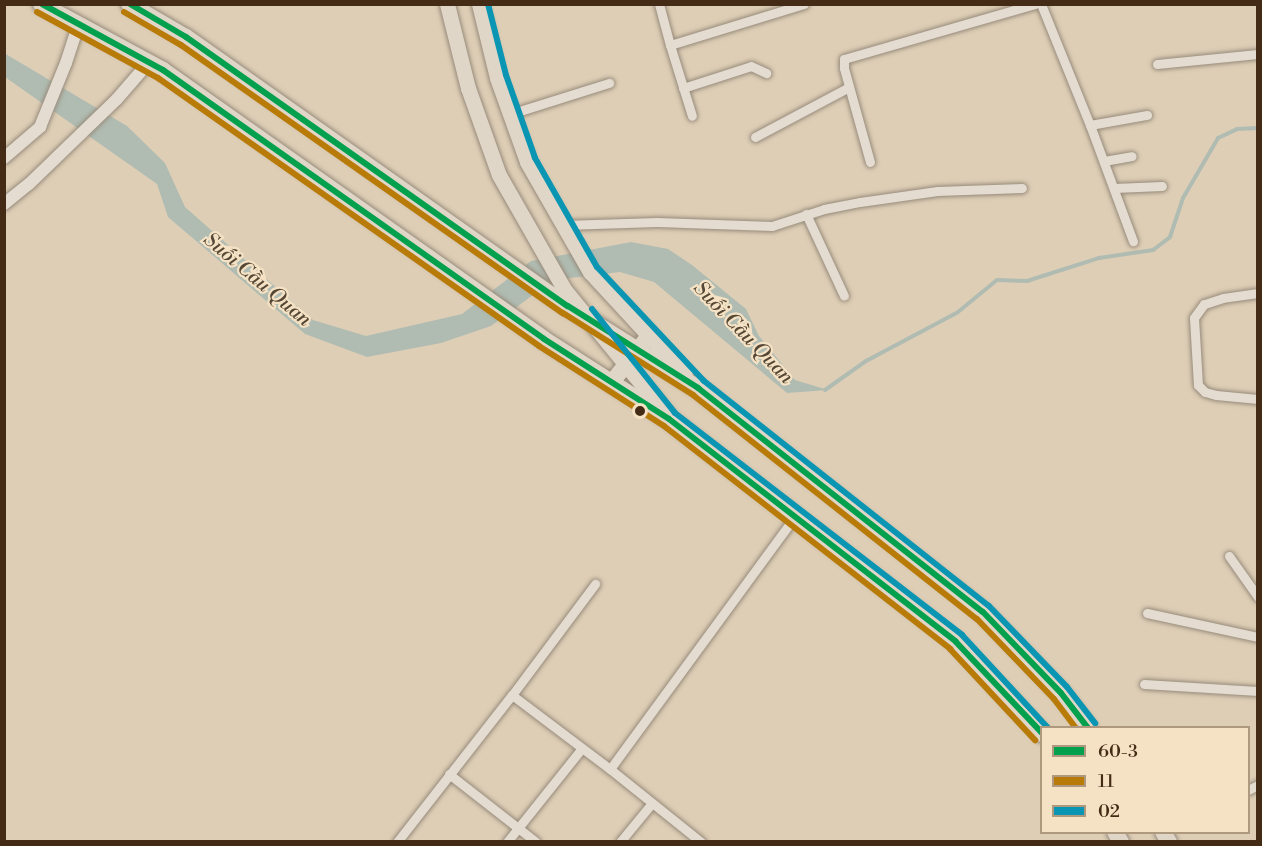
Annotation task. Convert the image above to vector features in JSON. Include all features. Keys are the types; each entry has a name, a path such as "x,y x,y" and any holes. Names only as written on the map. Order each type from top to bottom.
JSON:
{"highway":[{"path":"42,4 149,62 544,339 669,419 956,642 1040,733"},
{"path":"129,4 186,37 568,306 698,388 983,612 1061,693 1086,726"},
{"path":"612,382 648,337"}],"main road":[{"path":"447,4 468,88 499,175 564,289 669,419"},
{"path":"479,4 497,78 527,162 590,272 648,337 698,388"}],"street":[{"path":"659,4 692,116"},
{"path":"670,45 804,4"},
{"path":"870,162 844,68 844,59 1035,4"},
{"path":"1041,4 1104,161 1133,241"},
{"path":"4,158 40,127 66,63 79,23"},
{"path":"1157,64 1257,54"},
{"path":"4,204 29,184 117,99 149,62"},
{"path":"683,88 745,66 755,66 766,73"},
{"path":"510,114 609,83"},
{"path":"755,137 849,87"},
{"path":"1090,125 1147,115"},
{"path":"1104,161 1132,156"},
{"path":"1114,188 1162,186"},
{"path":"566,230 657,222 767,226 806,214 860,202 937,190 1022,188"},
{"path":"806,214 844,296"},
{"path":"1257,293 1223,298 1204,304 1194,318 1198,385 1205,392 1216,395 1257,399"},
{"path":"610,769 795,516"},
{"path":"1229,556 1257,597"},
{"path":"397,842 595,584"},
{"path":"1146,613 1257,637"},
{"path":"1144,684 1257,691"},
{"path":"512,695 701,842"},
{"path":"507,842 582,748"},
{"path":"449,774 536,842"},
{"path":"620,842 652,803"}],"water":[{"name":"Suối Cầu Quan","path":"4,53 127,126 165,163 185,207 313,320 366,336 462,314 531,261 631,242 668,249 692,265 746,309 759,336 795,380 828,390 787,393 654,282 620,272 553,280 491,326 441,343 367,357 305,334 168,217 157,184 5,77"}],"waterway":[{"name":"Suối Cầu Quan","path":"825,390 866,361 958,312 997,280 1027,281 1099,258 1153,250 1170,237 1183,198 1218,138 1237,129 1258,128"}],"transit line":[{"name":"60-3","path":"42,4 163,70 544,339 669,419 956,642 1040,731"},
{"name":"60-3","path":"130,4 186,37 568,306 698,388 983,612 1061,693 1086,726"},
{"name":"02","path":"488,4 506,75 535,158 597,267 704,381 989,606 1067,687 1095,723"},
{"name":"11","path":"37,12 158,78 539,346 664,426 950,649 1035,740"},
{"name":"11","path":"124,12 181,45 563,313 693,395 977,619 1054,699 1074,726"},
{"name":"02","path":"592,309 675,413 962,635 1046,726"}]}
